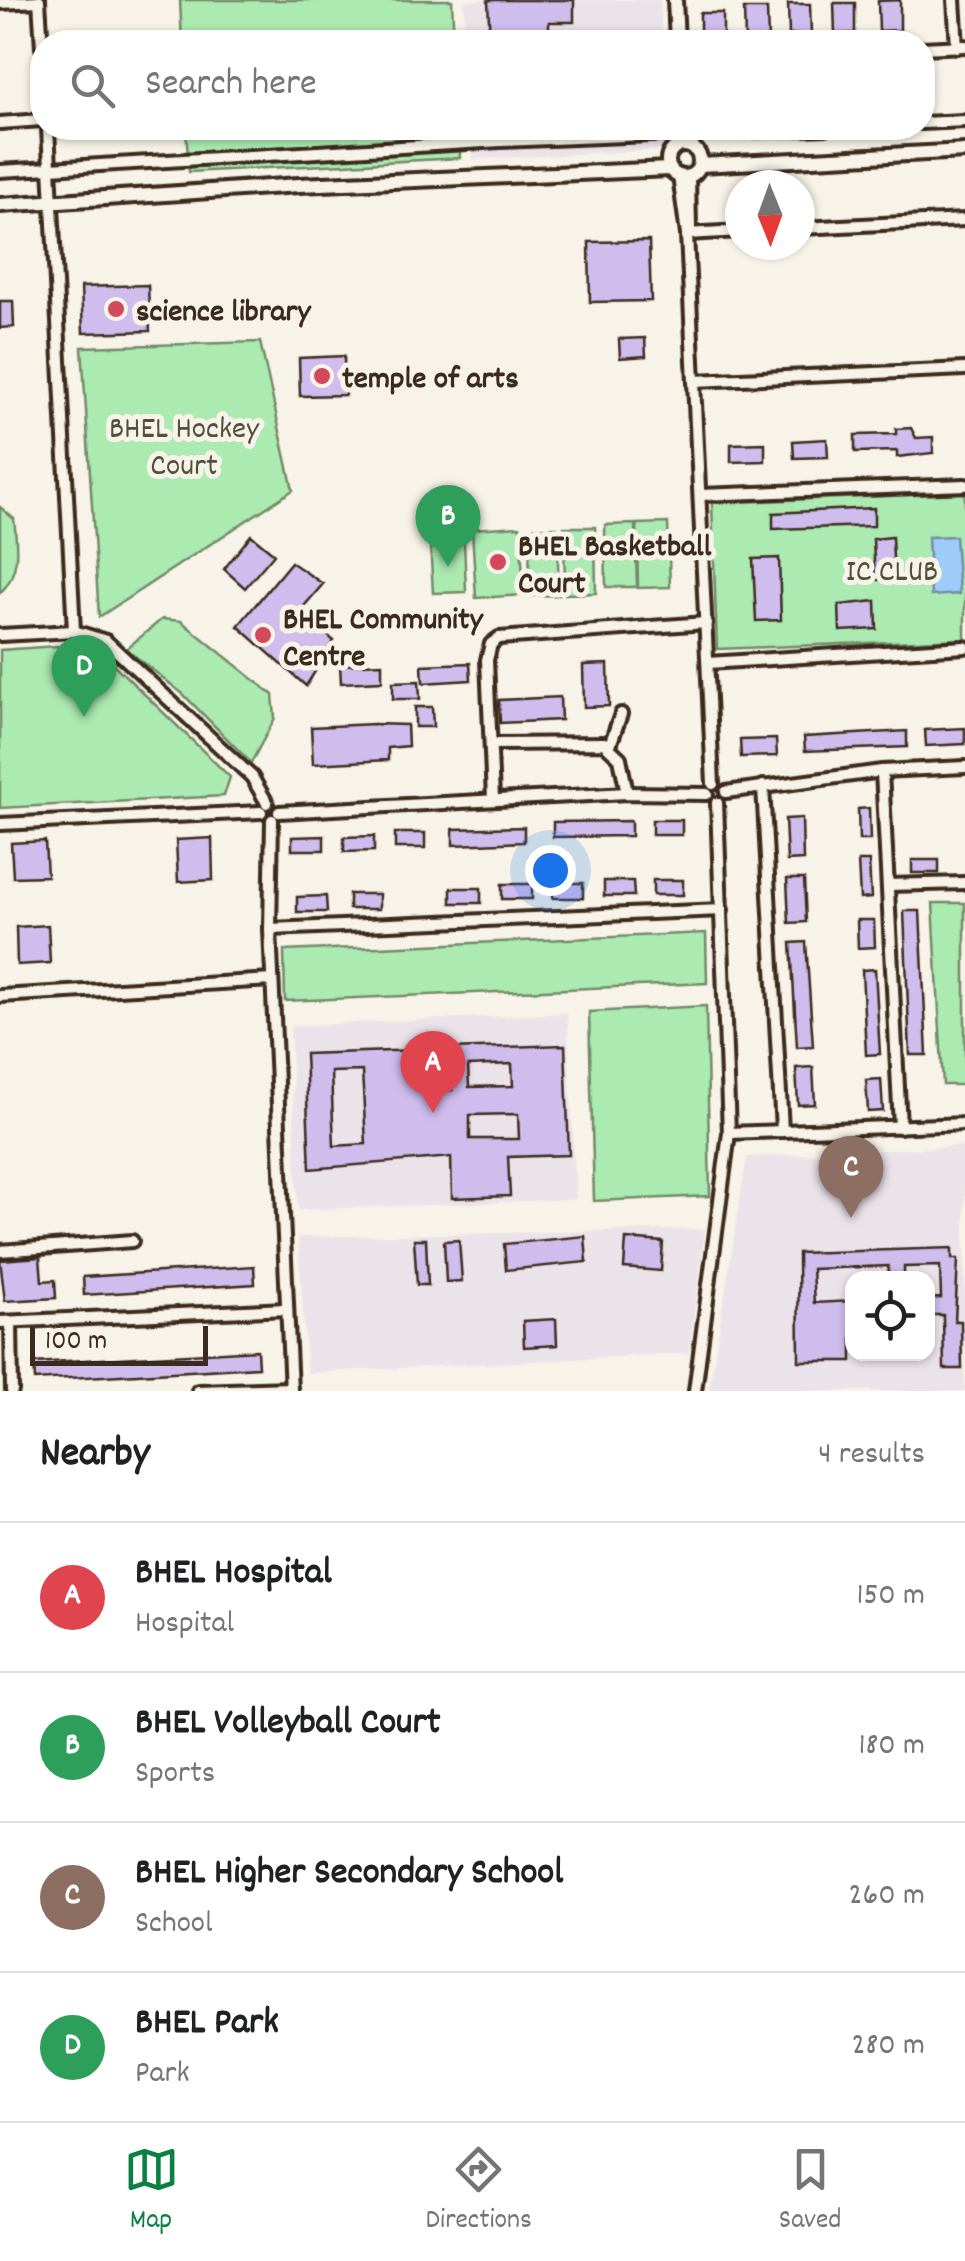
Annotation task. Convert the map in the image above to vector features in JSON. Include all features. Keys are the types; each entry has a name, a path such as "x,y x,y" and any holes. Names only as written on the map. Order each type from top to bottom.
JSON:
{"street":[{"path":"675,0 676,30"},
{"path":"935,47 961,46 954,0"},
{"path":"0,3 40,1 41,30"},
{"path":"0,123 30,121"},
{"path":"935,122 965,121"},
{"path":"49,140 74,631"},
{"path":"0,171 500,140"},
{"path":"678,140 669,154 679,174 690,230 686,234 708,663 710,789 718,803 729,1133 695,1391"},
{"path":"686,140 697,150 700,165"},
{"path":"0,205 299,185 679,174 700,165 965,150"},
{"path":"815,227 965,220"},
{"path":"686,234 725,232"},
{"path":"694,381 965,369"},
{"path":"700,495 965,485"},
{"path":"493,799 487,660 491,644 500,638 706,623"},
{"path":"0,635 74,631 106,641 252,777 264,808 275,816 493,799 710,789 726,792 882,771 965,767"},
{"path":"708,663 965,646"},
{"path":"610,746 621,714"},
{"path":"491,744 610,746 620,758 627,793"},
{"path":"882,771 900,1127"},
{"path":"762,786 782,1130"},
{"path":"718,803 726,792"},
{"path":"0,824 264,808"},
{"path":"198,1391 291,1390 270,928 275,816"},
{"path":"888,886 965,884"},
{"path":"270,928 722,910"},
{"path":"0,996 272,980"},
{"path":"729,1133 965,1124"},
{"path":"0,1251 132,1241"},
{"path":"12,1391 6,1322 287,1309"}],"shaded area":[{"path":"464,0 660,0 661,30 465,30"},
{"path":"472,140 666,140 666,150 473,159"},
{"path":"567,1013 576,1199 298,1210 290,1026"},
{"path":"965,1146 965,1391 709,1391 747,1157"},
{"path":"705,1229 689,1353 307,1373 298,1237"}],"green space":[{"path":"180,0 452,0 453,30 181,30"},
{"path":"187,140 459,140 460,158 189,172"},
{"name":"BHEL Hockey Court","path":"260,342 293,490 99,617 82,347"},
{"name":"IC CLUB","path":"965,493 965,639 717,649 712,503"},
{"path":"0,507 14,519 16,549 11,577 0,593"},
{"path":"668,523 670,587 638,588 637,524"},
{"path":"635,524 637,587 606,587 605,525"},
{"name":"BHEL Basketball Court","path":"520,526 524,595 476,598 472,529"},
{"path":"557,527 559,595 530,596 529,528"},
{"path":"564,527 595,527 596,593 565,594"},
{"path":"464,540 466,592 433,593 430,542"},
{"path":"162,619 181,621 273,695 275,718 251,763 183,694 126,649"},
{"path":"57,646 107,658 230,777 224,796 0,808 0,650"},
{"path":"933,903 965,903 965,1085 943,1085"},
{"path":"706,933 707,983 285,1001 284,951"},
{"path":"706,1006 710,1196 594,1201 589,1012"}],"water":[{"path":"955,536 959,594 931,596 928,537"}],"building":[{"path":"488,0 574,0 574,22 549,22 549,30 489,30"},
{"path":"900,0 900,30 879,30 878,1"},
{"path":"834,3 855,3 855,30 835,30"},
{"path":"788,4 810,4 811,30 789,30"},
{"path":"744,9 767,9 768,30 745,30"},
{"path":"700,13 723,13 723,30 700,30"},
{"path":"649,241 651,301 590,302 589,242"},
{"name":"science library","path":"148,285 150,331 83,333 81,287"},
{"path":"0,301 13,301 14,327 0,328"},
{"path":"645,338 646,356 620,358 619,339"},
{"name":"temple of arts","path":"344,356 345,395 300,396 299,358"},
{"path":"911,428 916,438 933,437 933,453 897,457 897,451 855,452 855,435 896,434 896,429"},
{"path":"827,439 828,457 794,458 793,441"},
{"path":"765,443 765,461 731,462 731,444"},
{"path":"874,508 874,526 773,529 773,513"},
{"path":"251,535 274,554 245,588 224,569"},
{"path":"892,537 894,579 875,580 873,539"},
{"path":"779,558 781,620 756,621 753,559"},
{"path":"291,562 323,584 300,611 334,641 306,686 238,626"},
{"path":"876,601 877,629 840,631 839,605"},
{"path":"382,663 382,681 341,683 340,665"},
{"path":"470,663 471,680 423,683 422,665"},
{"path":"608,664 609,706 584,707 583,665"},
{"path":"419,681 420,699 393,699 393,682"},
{"path":"560,697 561,720 500,723 499,700"},
{"path":"415,707 432,707 433,727 415,727"},
{"path":"407,725 408,746 388,748 388,760 313,764 311,727"},
{"path":"965,728 965,744 926,746 925,730"},
{"path":"907,731 907,747 805,751 804,737"},
{"path":"776,739 777,756 741,757 740,740"},
{"path":"869,808 870,840 859,840 858,809"},
{"path":"802,818 803,860 787,861 785,819"},
{"path":"652,820 682,820 682,835 652,835"},
{"path":"631,821 631,836 553,837 553,822"},
{"path":"524,827 524,842 453,845 453,829"},
{"path":"395,833 425,833 425,848 395,848"},
{"path":"324,836 324,850 292,850 292,837"},
{"path":"374,836 374,851 344,852 344,837"},
{"path":"212,838 213,880 178,882 176,840"},
{"path":"45,841 47,876 13,877 11,843"},
{"path":"912,860 939,860 939,873 912,873"},
{"path":"858,861 869,861 871,898 860,899"},
{"path":"787,879 804,879 806,922 789,923"},
{"path":"653,880 683,880 683,895 653,895"},
{"path":"604,881 633,881 634,896 604,896"},
{"path":"553,883 583,883 583,898 553,898"},
{"path":"502,884 532,884 532,899 502,899"},
{"path":"451,888 481,888 481,903 451,903"},
{"path":"349,894 379,894 379,909 349,909"},
{"path":"326,896 327,912 297,912 297,897"},
{"path":"904,911 920,911 927,1055 910,1055"},
{"path":"857,920 874,920 875,947 858,948"},
{"path":"48,925 50,963 17,965 16,927"},
{"path":"806,942 813,1046 797,1047 791,943"},
{"path":"875,969 880,1054 866,1055 862,970"},
{"path":"565,1045 569,1155 508,1157 510,1196 452,1198 451,1157 310,1169 305,1054","holes":["512,1064 513,1086 469,1087 468,1066","451,1068 452,1090 421,1092 419,1070","362,1071 366,1144 334,1146 331,1072","518,1114 519,1139 470,1139 470,1115"]},
{"path":"813,1067 815,1104 798,1105 796,1068"},
{"path":"881,1079 883,1111 868,1112 866,1080"},
{"path":"585,1236 587,1262 506,1270 504,1244"},
{"path":"414,1239 426,1239 428,1285 417,1285"},
{"path":"626,1239 663,1242 661,1271 624,1268"},
{"path":"459,1240 462,1281 446,1282 444,1241"},
{"path":"952,1248 952,1259 958,1259 955,1321 961,1321 962,1369 944,1369 943,1315 935,1315 935,1298 941,1298 940,1266 904,1267 904,1271 888,1271 888,1266 812,1269 814,1303 845,1301 845,1361 799,1361 798,1253"},
{"path":"40,1257 42,1281 55,1280 56,1298 5,1301 0,1260"},
{"path":"254,1266 255,1284 84,1295 83,1277"},
{"path":"556,1319 557,1345 524,1347 523,1321"},
{"path":"257,1350 258,1367 35,1380 34,1363"}],"place":[{"name":"science library","path":"116,309"},
{"name":"temple of arts","path":"322,376"},
{"name":"BHEL Basketball Court","path":"498,562"},
{"name":"BHEL Volleyball Court","path":"448,567"},
{"name":"BHEL Community Centre","path":"263,635"},
{"name":"BHEL Park","path":"84,717"},
{"name":"BHEL Hospital","path":"433,1113"},
{"name":"BHEL Higher Secondary School","path":"851,1218"}]}
